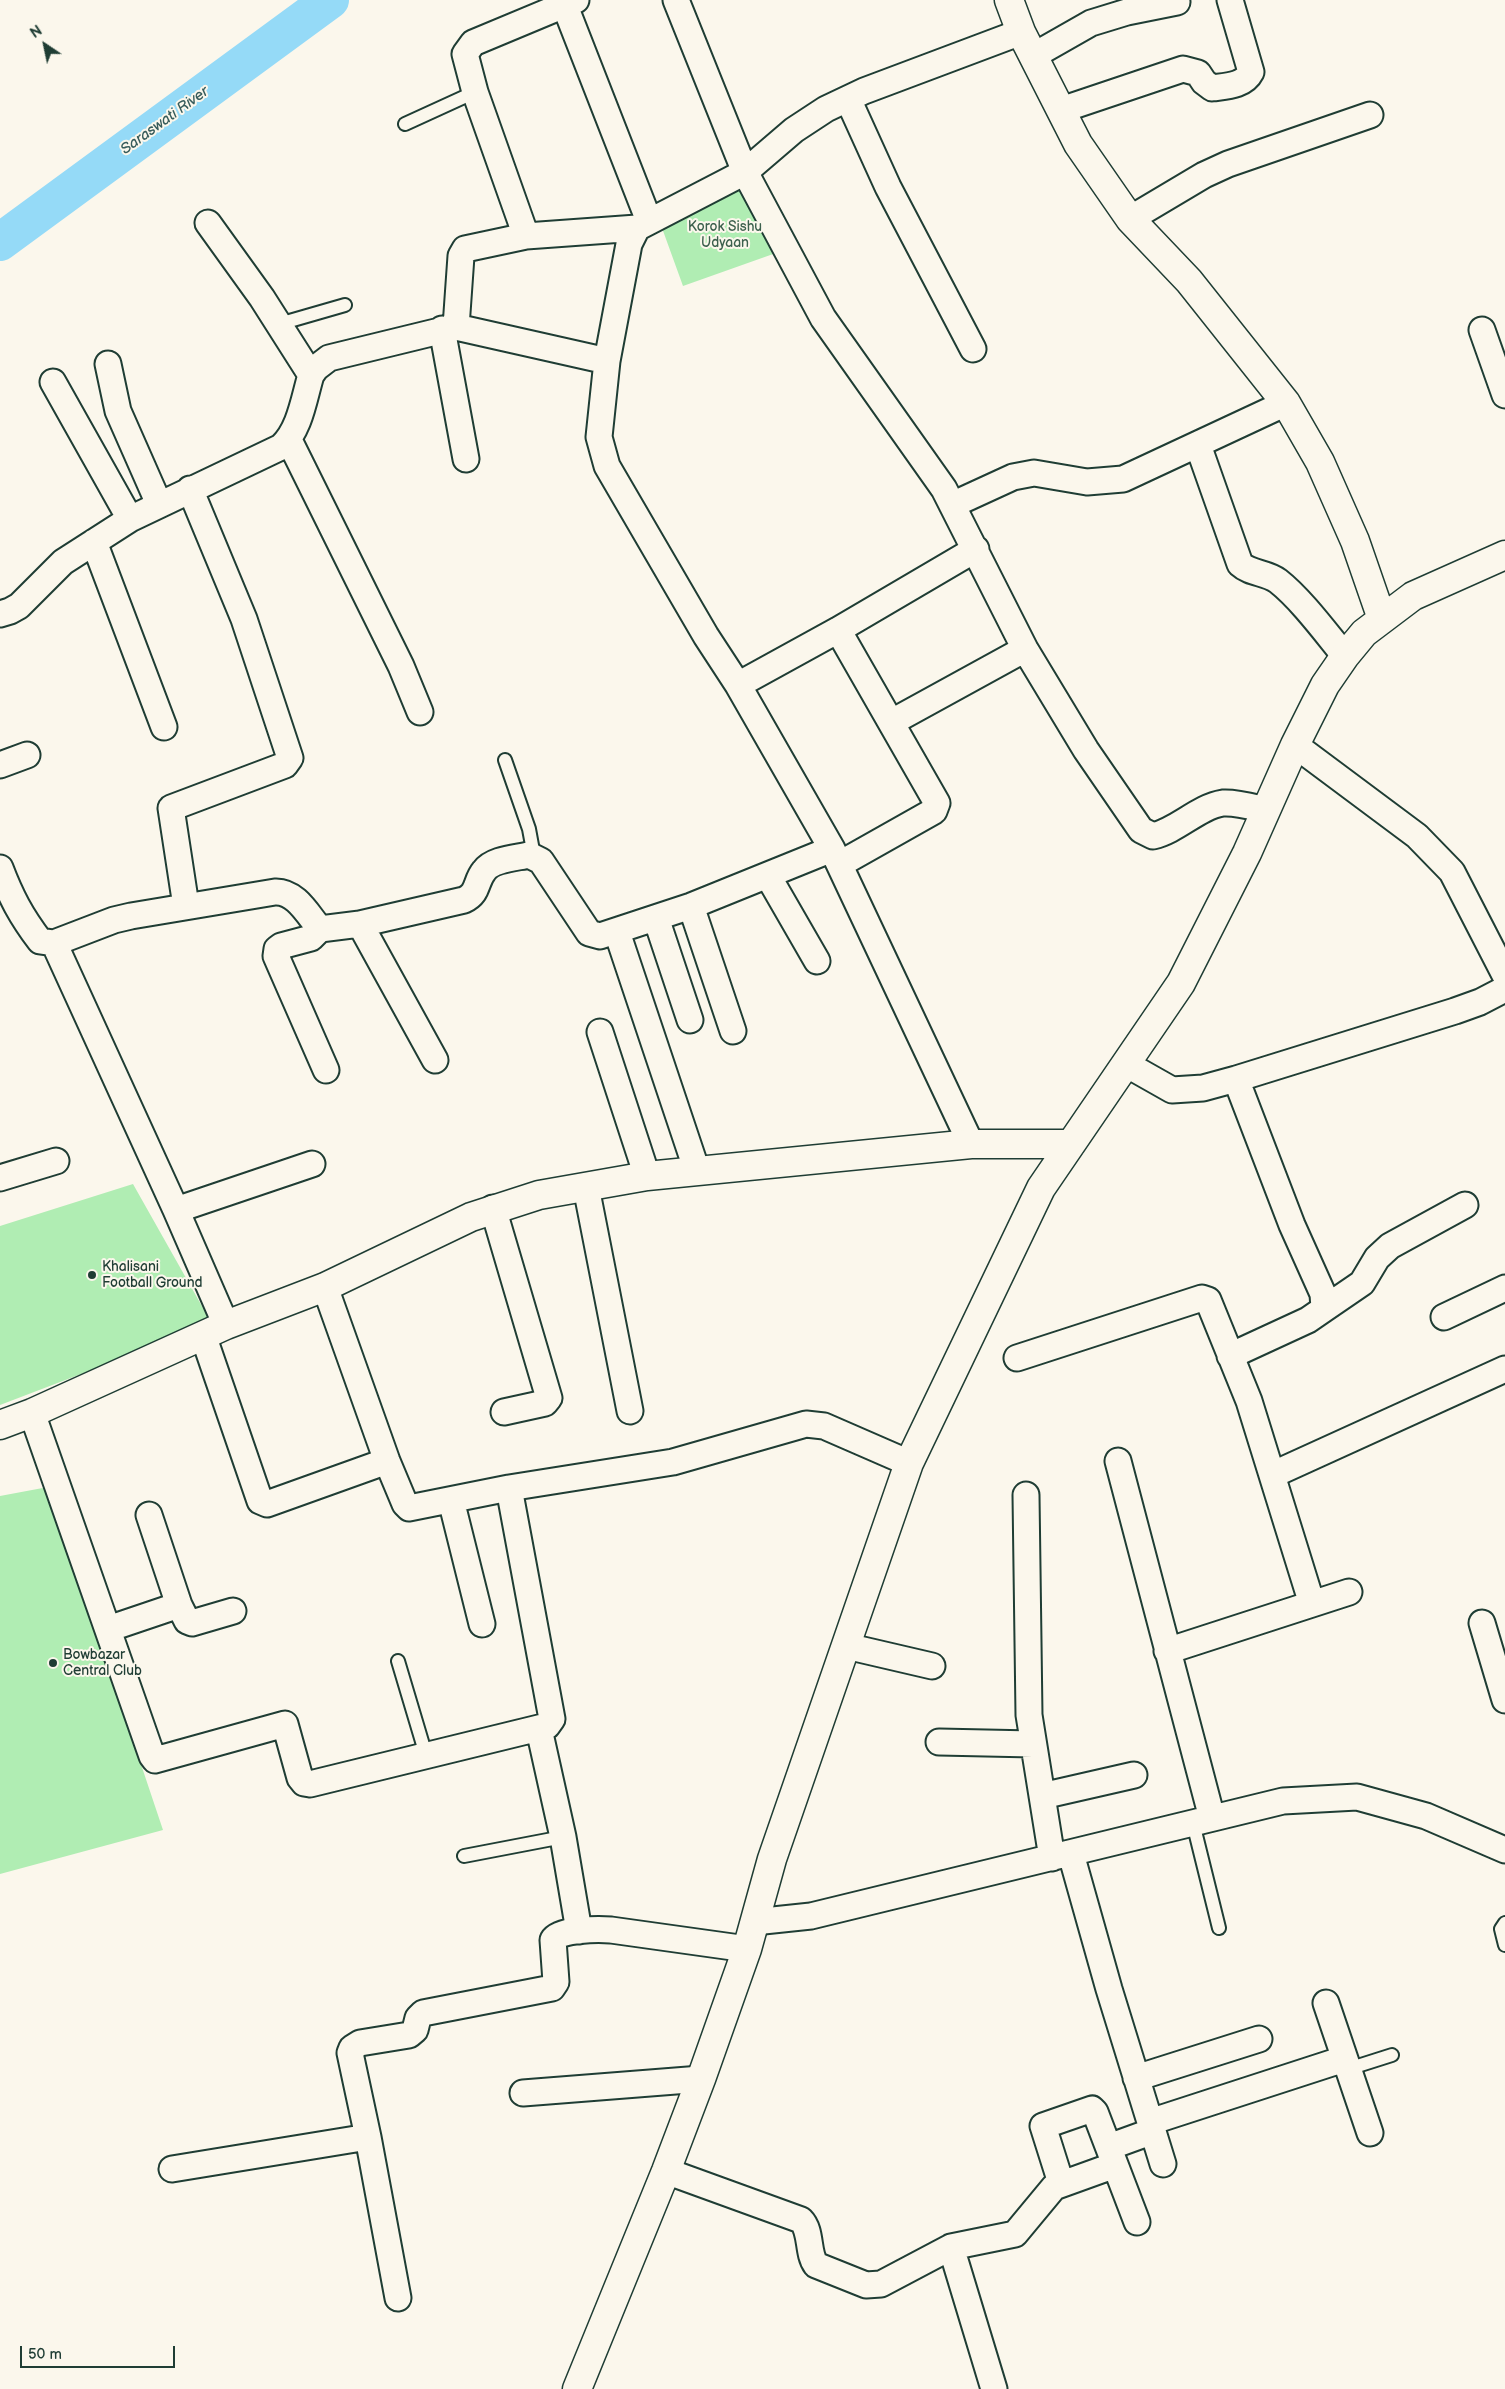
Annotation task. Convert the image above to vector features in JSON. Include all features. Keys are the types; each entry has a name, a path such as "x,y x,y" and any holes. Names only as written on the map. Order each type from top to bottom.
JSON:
{"main road":[{"path":"1009,0 1027,44 1078,144 1130,219 1189,281 1286,403 1320,462 1355,541 1382,619"},
{"path":"578,2389 666,2172 701,2079 747,1949 772,1859 909,1463 1041,1188 1181,983 1247,853 1295,745 1325,685 1345,656 1364,633 1414,596 1505,555"},
{"path":"0,1425 32,1413 215,1330 325,1287 471,1217 493,1208 539,1195 647,1176 971,1144 1071,1144"}],"street":[{"path":"676,0 745,172 823,318 944,488 1025,649 1086,750 1141,830 1153,836 1167,833 1213,806 1225,803 1266,810"},
{"path":"1060,110 1183,69 1193,70 1198,73 1204,82 1212,88 1239,84 1248,78 1251,72 1230,0"},
{"path":"466,459 449,328 462,252 471,246 526,236 643,225 745,172 794,130 848,99 1127,12 1176,2"},
{"path":"526,236 475,92 465,60 465,54 472,43 571,3 643,225"},
{"path":"848,99 888,187 973,349"},
{"path":"1130,219 1204,175 1228,164 1370,115"},
{"path":"208,223 279,324 311,375"},
{"path":"643,225 629,244 607,361 599,437 607,466 706,636 738,685 836,856 971,1144"},
{"path":"0,614 19,606 63,562 130,519 281,447 294,431 311,375 328,358 449,328 607,361"},
{"path":"1482,330 1505,395"},
{"path":"108,364 118,411 160,504"},
{"path":"53,382 130,519"},
{"path":"952,505 1013,477 1034,473 1087,482 1123,479 1286,403"},
{"path":"288,440 401,666 420,712"},
{"path":"1198,445 1240,564 1248,571 1264,574 1278,581 1308,612 1345,656"},
{"path":"186,906 171,808 285,765 290,758 244,619 190,489"},
{"path":"94,542 164,727"},
{"path":"738,685 838,630 976,549"},
{"path":"326,1070 276,956 277,949 280,946 311,938 320,929 360,924 464,900 474,894 482,873 488,867 529,855 541,861 589,932 600,936 617,932 691,906 768,876 836,856 934,811 936,807 935,799 838,630"},
{"path":"892,722 1025,649"},
{"path":"1295,745 1417,836 1452,872 1505,975"},
{"path":"0,765 27,755"},
{"path":"0,868 22,918 40,940 54,943 114,920 186,906 283,891 295,899 320,929"},
{"path":"768,876 817,961"},
{"path":"691,906 733,1031"},
{"path":"656,918 690,1020"},
{"path":"360,924 435,1060"},
{"path":"617,932 697,1171"},
{"path":"54,943 176,1210 215,1330 260,1501 267,1504 387,1461"},
{"path":"1126,1064 1172,1090 1203,1088 1455,1011 1480,1002 1505,989"},
{"path":"600,1032 647,1176"},
{"path":"1236,1079 1292,1225 1323,1294 1324,1309"},
{"path":"0,1178 56,1161"},
{"path":"176,1210 312,1164"},
{"path":"586,1187 630,1410"},
{"path":"1230,1356 1308,1320 1362,1282 1377,1258 1390,1246 1465,1205"},
{"path":"493,1208 549,1398 546,1403 504,1412"},
{"path":"325,1287 387,1461 408,1507 509,1488 673,1462 806,1424 824,1426 909,1463"},
{"path":"1444,1317 1505,1288"},
{"path":"1018,1358 1202,1298 1208,1300 1248,1401 1312,1604"},
{"path":"1272,1475 1505,1369"},
{"path":"32,1413 152,1756 155,1760 284,1724 300,1778 307,1784 539,1729 547,1726 552,1719 509,1488"},
{"path":"1118,1461 1168,1651 1203,1821"},
{"path":"1026,1495 1028,1703 1042,1796 1164,2164"},
{"path":"451,1500 482,1624"},
{"path":"149,1516 179,1605 187,1621 192,1623 233,1611"},
{"path":"1168,1651 1348,1592"},
{"path":"108,1629 179,1605"},
{"path":"1482,1622 1505,1700"},
{"path":"846,1646 932,1666"},
{"path":"539,1729 563,1837 579,1931"},
{"path":"939,1742 1033,1744"},
{"path":"1042,1796 1134,1775"},
{"path":"754,1922 810,1916 1283,1801 1357,1797 1426,1816 1504,1846"},
{"path":"398,2298 350,2052 354,2046 409,2035 415,2030 418,2018 423,2013 552,1988 556,1982 554,1938 558,1935 596,1928 747,1949"},
{"path":"1326,2003 1370,2133"},
{"path":"1136,2078 1259,2039"},
{"path":"666,2172 801,2220 805,2226 812,2259 816,2265 873,2286 888,2282 951,2247 1016,2234 1054,2188 1112,2156 1151,2127 1346,2064"},
{"path":"523,2093 701,2079"},
{"path":"1060,2184 1043,2129 1045,2124 1092,2109 1095,2112 1137,2222"},
{"path":"172,2169 368,2138"},
{"path":"951,2247 994,2389"}],"lane":[{"path":"405,124 475,92"},
{"path":"279,324 345,305"},
{"path":"505,760 529,829 534,856"},
{"path":"398,1661 426,1755"},
{"path":"1203,1821 1219,1928"},
{"path":"464,1856 563,1837"},
{"path":"1505,1923 1501,1929 1505,1945"},
{"path":"1346,2064 1392,2055"}],"green space":[{"name":"Korok Sishu Udyaan","path":"742,189 776,253 683,286 662,228"},
{"name":"Khalisani Football Ground","path":"133,1184 212,1324 0,1405 0,1226"},
{"name":"Bowbazar Central Club","path":"48,1487 163,1830 0,1874 0,1496"}],"waterway":[{"name":"Saraswati River","path":"0,242 330,0"}],"place":[{"name":"Khalisani Football Ground","path":"92,1275"},
{"name":"Bowbazar Central Club","path":"53,1663"}]}
